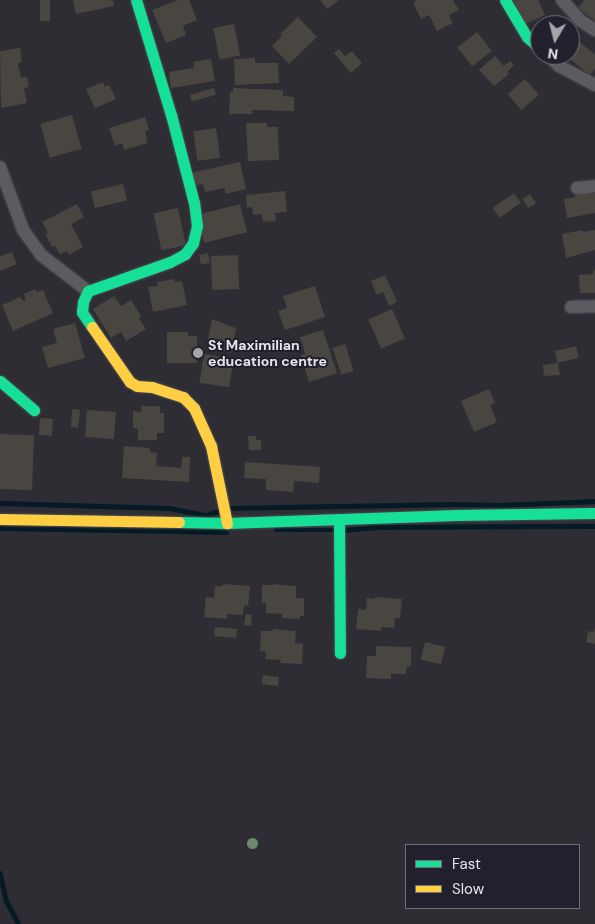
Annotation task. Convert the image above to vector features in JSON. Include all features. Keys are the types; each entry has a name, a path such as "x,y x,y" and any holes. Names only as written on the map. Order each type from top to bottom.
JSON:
{"street":[{"path":"136,0 171,116 194,203 197,226 193,243 185,254 170,262 88,291 83,302 82,312 124,375 137,386 152,387 183,397 194,408 211,446 227,523"},
{"path":"505,0 530,40"},
{"path":"562,0 595,30"},
{"path":"558,65 595,85"},
{"path":"0,167 23,230 42,255 88,291"},
{"path":"577,188 595,186"},
{"path":"571,307 595,306"},
{"path":"0,382 34,410"},
{"path":"0,519 227,523 595,512"},
{"path":"339,519 340,653"}],"building":[{"path":"40,0 50,0 50,21 40,21"},
{"path":"73,0 113,0 114,6 76,14"},
{"path":"178,0 189,0 197,20 183,26 186,35 166,43 152,10"},
{"path":"320,0 339,0 327,9"},
{"path":"417,0 453,0 459,10 449,15 453,23 437,31 429,15 421,19 413,3"},
{"path":"513,0 538,0 545,15 530,15 530,22 525,24"},
{"path":"584,0 595,0 595,21 578,8"},
{"path":"298,17 317,37 289,64 272,46 282,36 280,34"},
{"path":"234,24 240,55 219,59 213,28"},
{"path":"477,32 492,51 472,66 457,47"},
{"path":"580,43 595,54 595,69 590,75 578,65 580,65"},
{"path":"20,48 22,62 18,63 21,78 27,77 29,87 24,88 27,103 1,108 0,51"},
{"path":"339,49 345,56 352,51 362,63 351,73 334,53"},
{"path":"495,56 504,66 510,61 514,65 507,72 509,74 494,86 479,70"},
{"path":"255,58 255,63 278,63 279,83 235,85 234,59"},
{"path":"211,59 215,81 171,88 169,72 194,68 193,62"},
{"path":"525,79 539,95 521,110 508,94"},
{"path":"103,82 105,87 109,85 116,99 95,108 86,89"},
{"path":"214,88 216,95 192,102 190,95"},
{"path":"233,88 283,90 283,96 294,97 294,111 252,110 252,114 229,114 230,92 233,92"},
{"path":"72,115 82,149 50,158 40,124"},
{"path":"145,117 149,130 145,131 148,143 124,150 122,143 115,146 109,128"},
{"path":"246,123 267,123 267,127 278,127 279,160 248,161"},
{"path":"216,128 220,158 197,161 193,131"},
{"path":"240,162 246,189 226,194 224,188 205,192 203,184 193,186 190,173"},
{"path":"123,184 127,201 95,208 91,191"},
{"path":"591,190 592,194 595,193 595,213 567,218 564,199 575,197 574,193"},
{"path":"285,191 287,212 275,213 276,221 263,222 262,214 253,215 252,207 247,208 246,195"},
{"path":"514,193 521,203 500,218 493,208"},
{"path":"530,194 536,203 529,208 523,199"},
{"path":"77,204 84,217 71,224 83,247 69,255 67,251 60,254 55,246 52,247 45,234 48,233 42,222"},
{"path":"240,204 247,232 204,243 197,215"},
{"path":"178,208 186,245 161,250 154,213"},
{"path":"583,230 583,232 595,230 595,250 566,258 562,234"},
{"path":"12,252 17,264 0,271 0,256"},
{"path":"208,253 210,263 201,265 199,255"},
{"path":"238,255 239,289 212,290 211,256"},
{"path":"593,270 595,270 595,293 580,293 579,275 593,274"},
{"path":"385,275 397,302 389,306 383,292 377,295 371,281"},
{"path":"174,279 175,282 182,281 187,305 153,312 148,287 158,286 157,282"},
{"path":"315,286 325,317 285,330 278,311 287,308 283,296"},
{"path":"35,289 36,292 43,290 53,313 13,331 2,305 20,297 23,301 26,300 24,294"},
{"path":"114,296 121,306 131,300 141,316 139,318 146,329 126,341 121,332 111,338 93,309"},
{"path":"392,309 405,338 381,349 368,320"},
{"path":"212,319 236,328 231,353 206,348"},
{"path":"75,323 85,358 48,368 42,347 57,343 53,329"},
{"path":"323,330 337,373 309,382 301,355 305,354 300,337"},
{"path":"167,332 188,332 188,336 197,336 197,363 167,363"},
{"path":"345,344 354,371 341,375 333,348"},
{"path":"576,346 579,358 558,363 555,351"},
{"path":"204,354 234,359 229,387 199,383"},
{"path":"558,363 560,375 544,376 543,365"},
{"path":"489,389 495,403 490,405 497,422 474,432 461,401"},
{"path":"141,406 160,406 160,413 164,413 164,433 157,433 157,440 138,440 138,429 133,428 133,411 141,412"},
{"path":"72,409 80,410 78,428 71,427"},
{"path":"87,410 116,412 114,439 85,437"},
{"path":"40,418 53,419 52,436 39,435"},
{"path":"0,434 34,435 32,490 0,489"},
{"path":"248,436 256,436 256,440 261,440 261,450 249,450"},
{"path":"124,446 150,448 150,452 157,453 156,466 181,468 182,457 190,457 189,482 122,478"},
{"path":"245,462 320,467 319,483 294,481 293,492 266,490 266,479 244,478"},
{"path":"223,584 250,586 248,606 244,605 243,615 227,614 227,619 204,617 206,597 214,598 215,586 223,586"},
{"path":"262,585 296,586 296,598 304,598 304,616 300,616 300,619 282,618 282,614 266,613 266,603 262,603"},
{"path":"375,597 402,599 400,618 395,618 394,628 381,627 381,631 356,629 358,609 366,610 367,598 375,599"},
{"path":"246,614 252,615 251,626 244,625"},
{"path":"215,627 237,629 236,638 214,636"},
{"path":"595,628 595,644 586,642 588,631 593,632"},
{"path":"273,629 296,631 295,643 303,644 302,664 280,663 281,660 265,659 266,652 260,651 261,631 273,631"},
{"path":"425,642 445,647 441,665 421,659"},
{"path":"376,646 411,647 411,666 407,666 406,674 391,674 391,679 366,678 367,656 376,656"},
{"path":"263,675 279,677 278,686 262,684"}],"waterway":[{"path":"227,508 452,504 502,505 595,501"},
{"path":"0,503 169,508 206,515 219,511"},
{"path":"344,530 380,527 595,526"},
{"path":"0,528 226,532"},
{"path":"276,530 336,530"},
{"path":"0,873 6,900 19,924"}],"traffic: fast":[{"path":"92,327 82,312 83,302 88,291 170,262 185,254 193,243 197,226 194,203 171,115 136,0"},
{"path":"505,0 530,40"},
{"path":"0,381 34,410"},
{"path":"179,522 227,523 456,515 595,513"},
{"path":"339,519 340,653"}],"traffic: slow":[{"path":"92,327 130,382 137,386 152,387 183,397 194,408 211,446 227,523"},
{"path":"0,519 179,522"}],"place":[{"name":"St Maximilian education centre","path":"198,353"}]}
